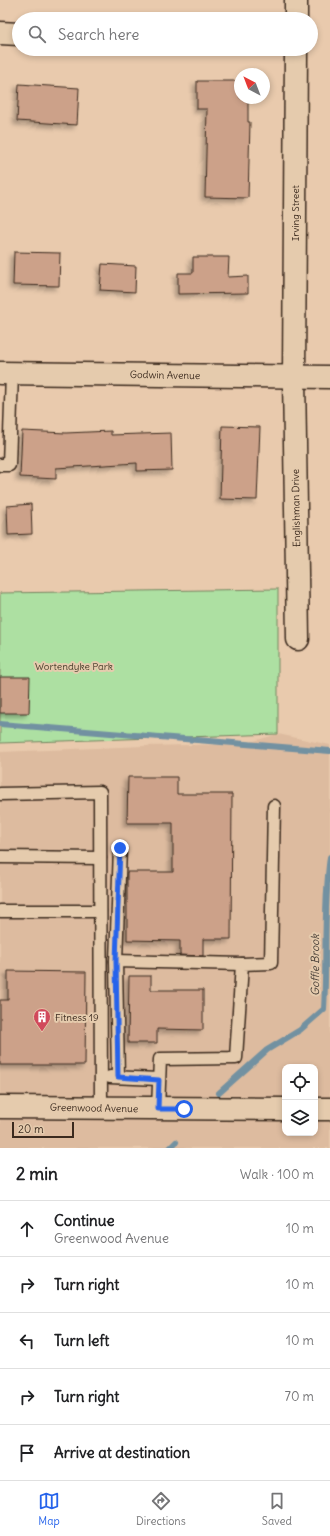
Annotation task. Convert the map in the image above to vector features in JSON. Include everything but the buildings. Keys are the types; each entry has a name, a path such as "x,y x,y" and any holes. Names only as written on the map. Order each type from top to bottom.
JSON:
{"street":[{"path":"296,0 296,12"},
{"path":"0,34 12,34"},
{"name":"Irving Street","path":"294,377 296,56"},
{"name":"Godwin Avenue","path":"6,373 330,377"},
{"name":"Englishman Drive","path":"294,377 298,639"},
{"name":"Greenwood Avenue","path":"0,1107 282,1109"},
{"path":"318,1109 330,1109"}],"lane":[{"path":"0,465 9,466 6,373"},
{"path":"0,794 100,792 101,1108"},
{"path":"116,961 271,964 274,806"},
{"path":"118,1077 116,961 120,848"},
{"path":"0,857 100,858"},
{"path":"0,911 100,911"},
{"path":"158,1109 160,1059 236,1058 242,964"},
{"path":"101,1077 159,1080"}],"shaded area":[{"path":"278,734 330,745 330,1148 0,1148 0,752 144,746 244,744"}],"green space":[{"name":"Wortendyke Park","path":"278,589 278,734 0,743 0,593"}],"waterway":[{"path":"0,724 330,751"},
{"name":"Goffle Brook","path":"219,1093 267,1050 300,1030 324,1009 326,914 330,857"},
{"name":"Goffle Brook","path":"170,1148 176,1142"}],"place":[{"name":"Fitness 19","path":"42,1032"}],"route":[{"path":"120,848 116,961 118,1077 159,1080 158,1109 184,1109"}]}
